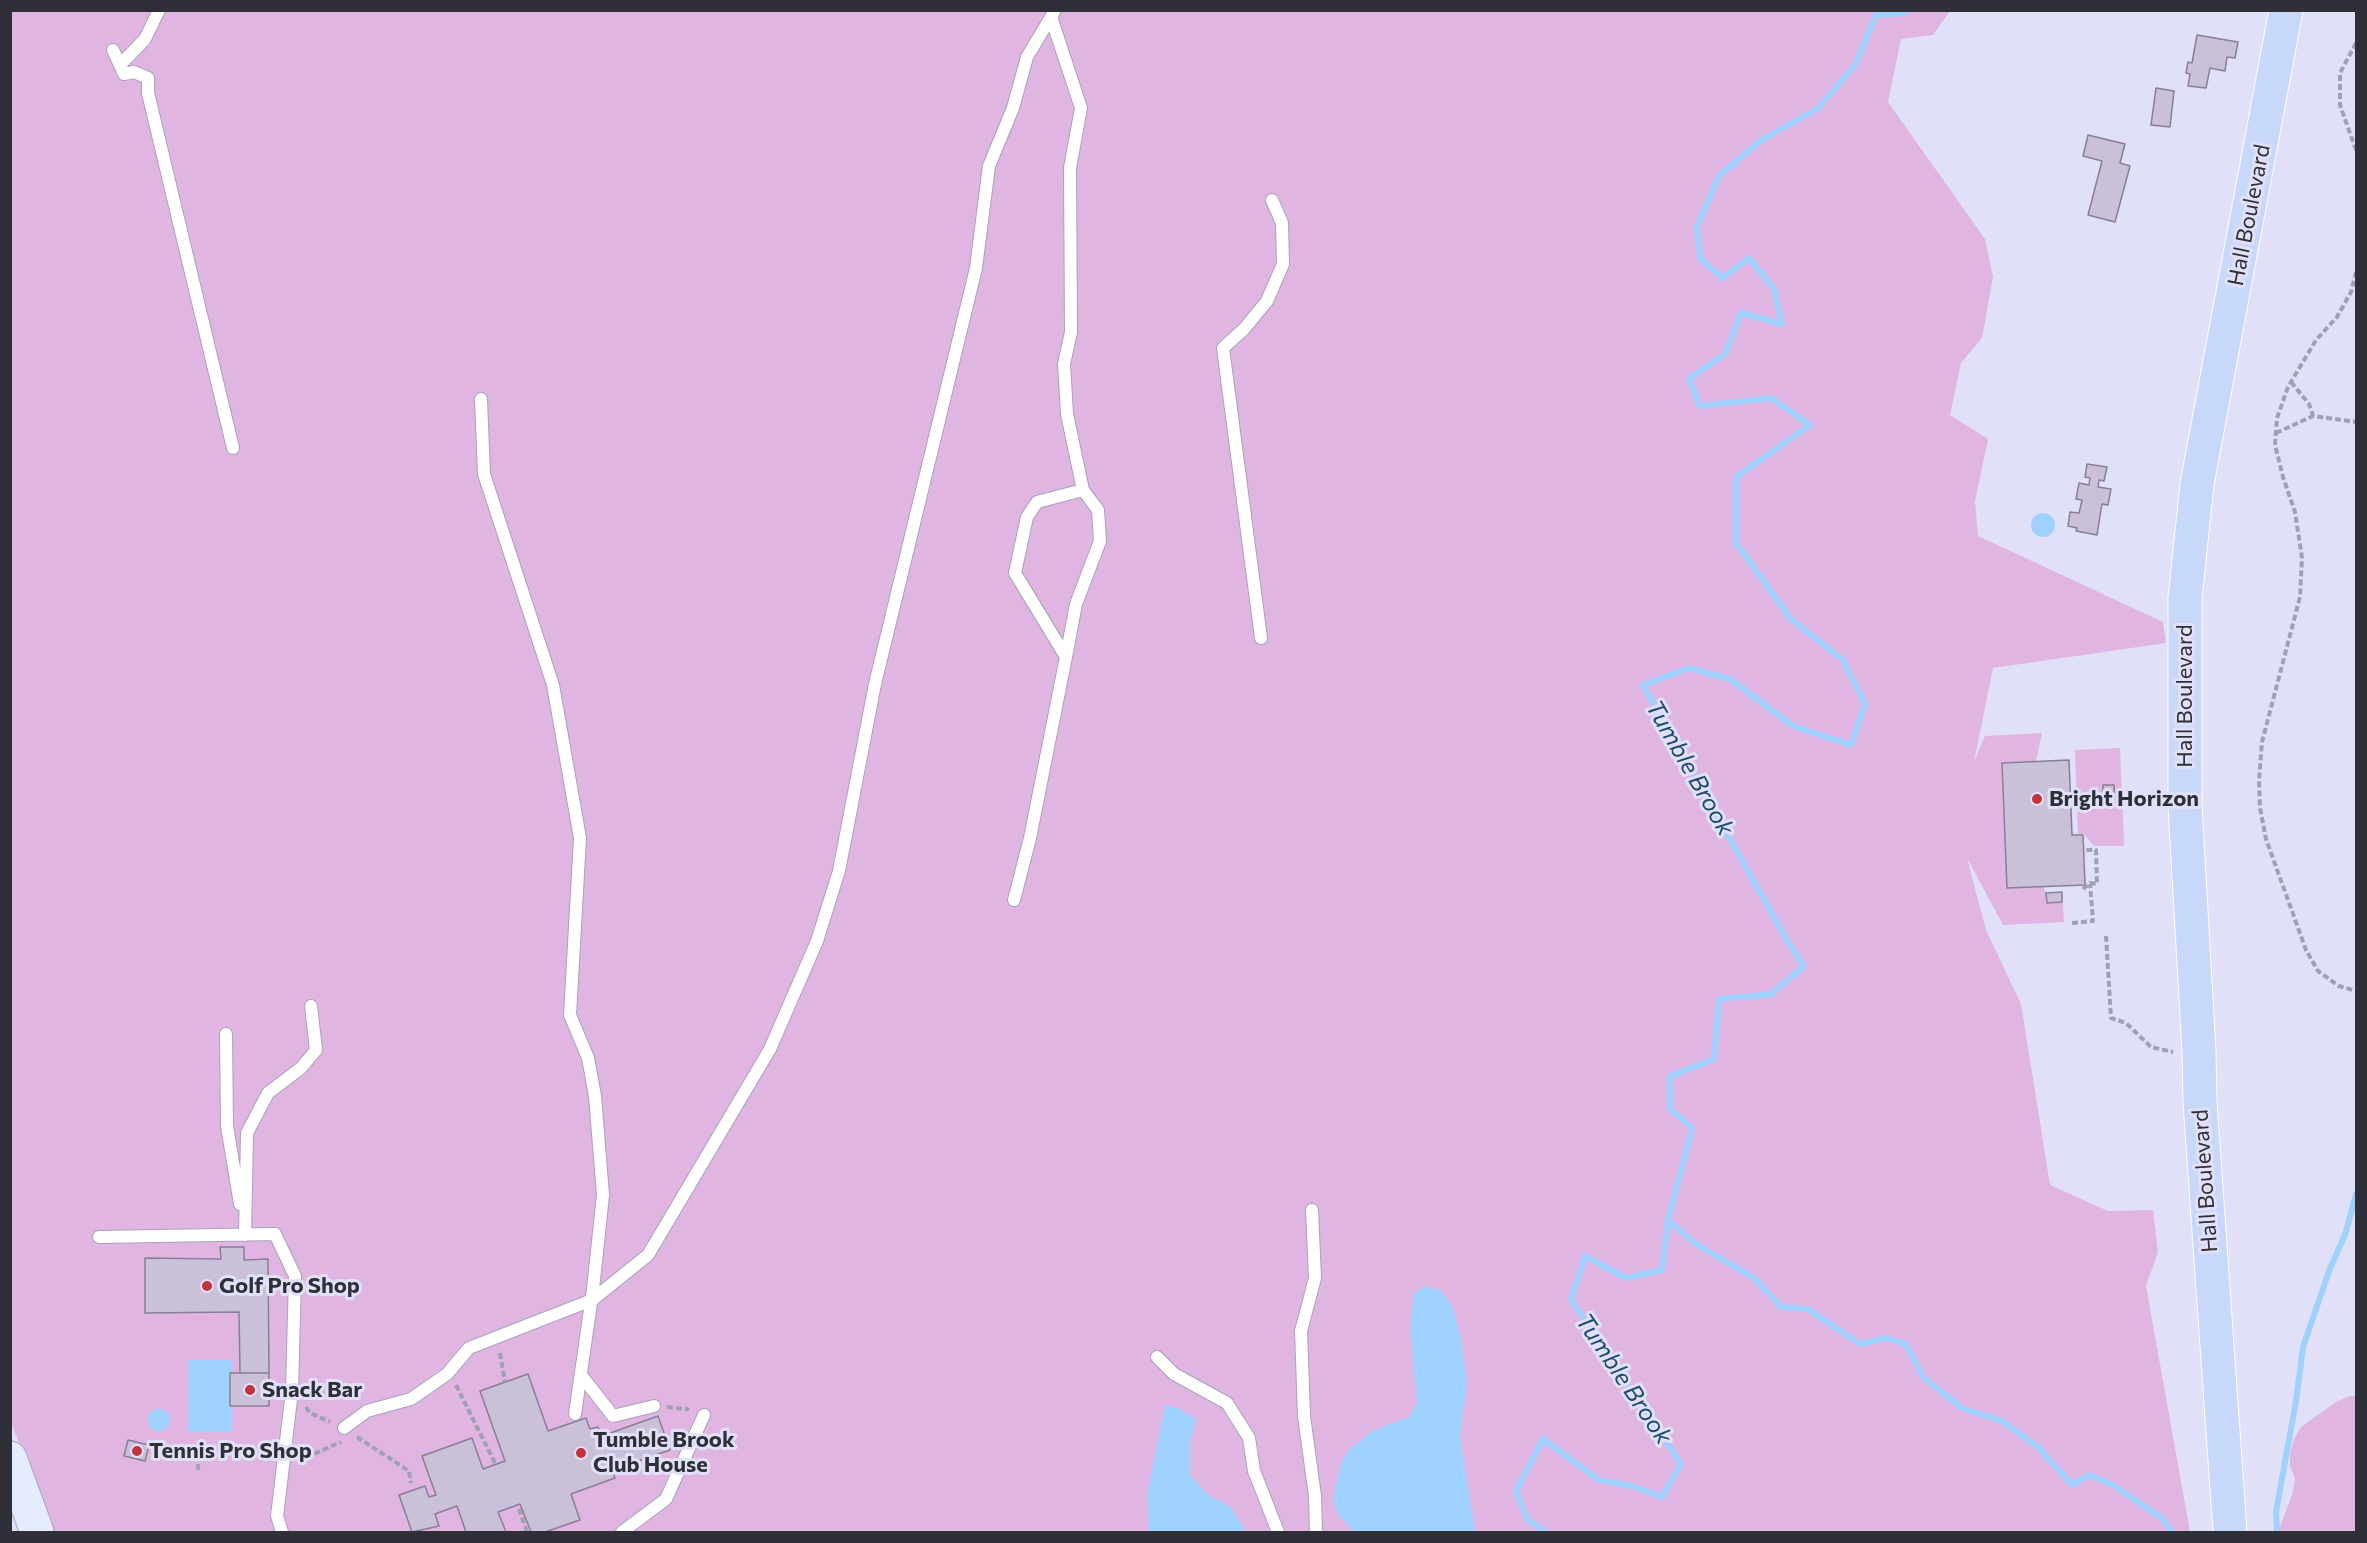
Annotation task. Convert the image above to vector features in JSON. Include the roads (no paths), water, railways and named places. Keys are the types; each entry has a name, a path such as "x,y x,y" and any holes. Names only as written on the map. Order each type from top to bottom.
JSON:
{"main road":[{"name":"Hall Boulevard","path":"2230,1533 2200,1102 2185,806 2185,598 2197,484 2286,10"},
{"path":"10,1458 37,1533"}],"lane":[{"path":"120,65 146,39 159,10"},
{"path":"1014,900 1030,838 1076,604 1100,541 1098,510 1083,490 1067,414 1064,364 1071,332 1070,168 1081,108 1053,14"},
{"path":"344,1434 368,1411 411,1399 447,1374 469,1348 592,1300 648,1255 770,1049 817,941 839,871 875,684 976,268 989,166 1013,108 1027,57 1053,14"},
{"path":"114,50 124,74 134,72 148,78 148,93 233,448"},
{"path":"1262,638 1222,348 1244,329 1267,301 1283,264 1282,223 1272,200"},
{"path":"481,399 484,474 553,685 580,838 570,1015 588,1058 595,1096 603,1194 592,1300 575,1414"},
{"path":"1065,657 1015,573 1027,517 1037,502 1083,490"},
{"path":"245,1234 247,1133 268,1093 301,1068 316,1050 311,1006"},
{"path":"226,1034 227,1126 245,1234"},
{"path":"1312,1210 1315,1278 1301,1331 1304,1416 1315,1496 1316,1533"},
{"path":"99,1237 275,1234 295,1276 292,1391 277,1516 282,1533"},
{"path":"1157,1357 1174,1374 1227,1403 1249,1438 1254,1472 1278,1533"},
{"path":"580,1375 613,1416 654,1406"},
{"path":"622,1533 666,1499 701,1421"}],"water":[{"path":"2038,513 2048,513 2055,520 2055,530 2048,537 2038,537 2031,530 2031,520"},
{"path":"1424,1287 1440,1290 1453,1307 1461,1339 1467,1383 1460,1437 1475,1532 1354,1532 1337,1513 1333,1499 1340,1466 1348,1450 1374,1430 1409,1417 1417,1403 1410,1328 1414,1293"},
{"path":"188,1360 232,1360 232,1432 188,1432"},
{"path":"1165,1405 1180,1409 1196,1419 1190,1443 1190,1475 1208,1495 1230,1506 1246,1532 1149,1532 1147,1495"},
{"path":"159,1409 167,1412 170,1420 167,1428 159,1431 151,1428 148,1420 151,1412"}],"waterway":[{"name":"Tumble Brook","path":"1545,1532 1527,1519 1516,1491 1543,1439 1599,1480 1632,1486 1662,1497 1681,1464 1571,1300 1585,1256 1626,1278 1662,1270 1668,1221 1692,1128 1670,1109 1670,1076 1714,1059 1719,999 1771,994 1804,966 1788,942 1643,685 1689,668 1730,679 1793,726 1851,745 1865,704 1843,660 1791,619 1736,543 1736,477 1810,425 1771,398 1700,406 1689,379 1725,354 1741,313 1782,324 1774,289 1749,258 1722,278 1700,258 1697,226 1719,176 1760,141 1818,108 1855,65 1876,15 1905,13 1907,10"},
{"path":"2277,1532 2276,1512 2296,1401 2303,1347 2329,1271 2346,1232 2356,1194"},
{"path":"1668,1221 1699,1246 1754,1278 1781,1307 1808,1309 1860,1344 1887,1338 1906,1344 1923,1377 1962,1408 2002,1421 2037,1446 2072,1485 2089,1475 2113,1485 2162,1518 2172,1532"}],"place":[{"name":"Bright Horizon","path":"2037,799"},
{"name":"Golf Pro Shop","path":"207,1286"},
{"name":"Snack Bar","path":"250,1390"},
{"name":"Tennis Pro Shop","path":"137,1451"},
{"name":"Tumble Brook Club House","path":"581,1453"}]}
